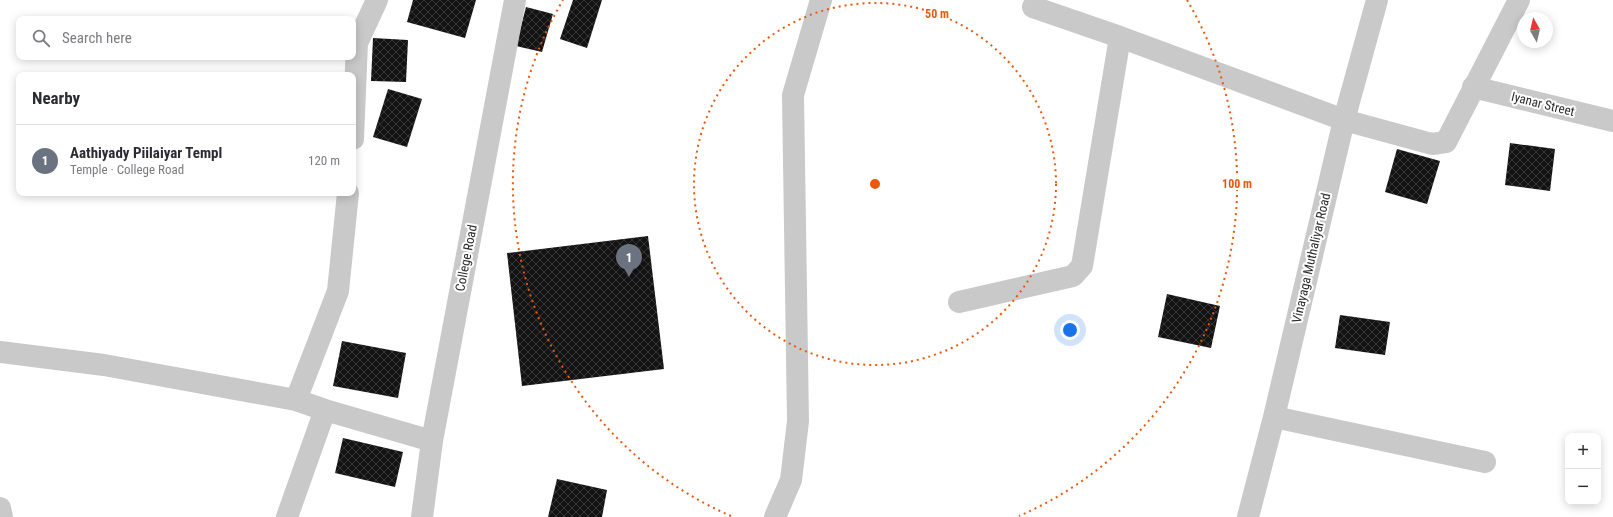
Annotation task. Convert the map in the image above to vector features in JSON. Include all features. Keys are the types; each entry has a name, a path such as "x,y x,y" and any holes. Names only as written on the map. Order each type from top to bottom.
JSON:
{"street":[{"path":"356,72 357,43 377,0"},
{"name":"College Road","path":"422,517 432,441 515,0"},
{"path":"775,517 791,480 798,421 793,94 821,0"},
{"name":"Vinayaga Muthaliyar Road","path":"1248,517 1274,417 1344,120 1376,0"},
{"path":"1033,7 1120,37 1344,120 1432,144 1441,144 1446,142 1519,0"},
{"path":"959,302 1073,276 1082,266 1120,37"},
{"name":"Iyanar Street","path":"1474,87 1613,121"},
{"path":"296,400 338,291 348,196"},
{"path":"0,352 104,365 296,400 325,410 432,441"},
{"path":"286,517 325,410"},
{"path":"1274,417 1485,462"},
{"path":"0,508 2,517"}],"building":[{"path":"413,0 476,0 465,38 407,22"},
{"path":"573,0 602,0 587,48 560,39"},
{"path":"526,7 553,14 542,52 516,46"},
{"path":"373,38 408,40 406,82 371,81"},
{"path":"388,89 422,99 407,147 373,137"},
{"path":"1510,143 1555,149 1550,191 1505,185"},
{"path":"1397,149 1440,161 1427,204 1385,192"},
{"path":"648,236 664,369 522,386 507,253"},
{"path":"1167,294 1220,306 1211,348 1158,337"},
{"path":"1340,315 1390,322 1385,355 1335,348"},
{"path":"342,341 406,353 398,398 333,386"},
{"path":"343,438 403,452 395,487 335,473"},
{"path":"557,479 607,490 602,517 548,517"}],"place":[{"name":"Aathiyady Piilaiyar Templ","path":"629,277"}]}
